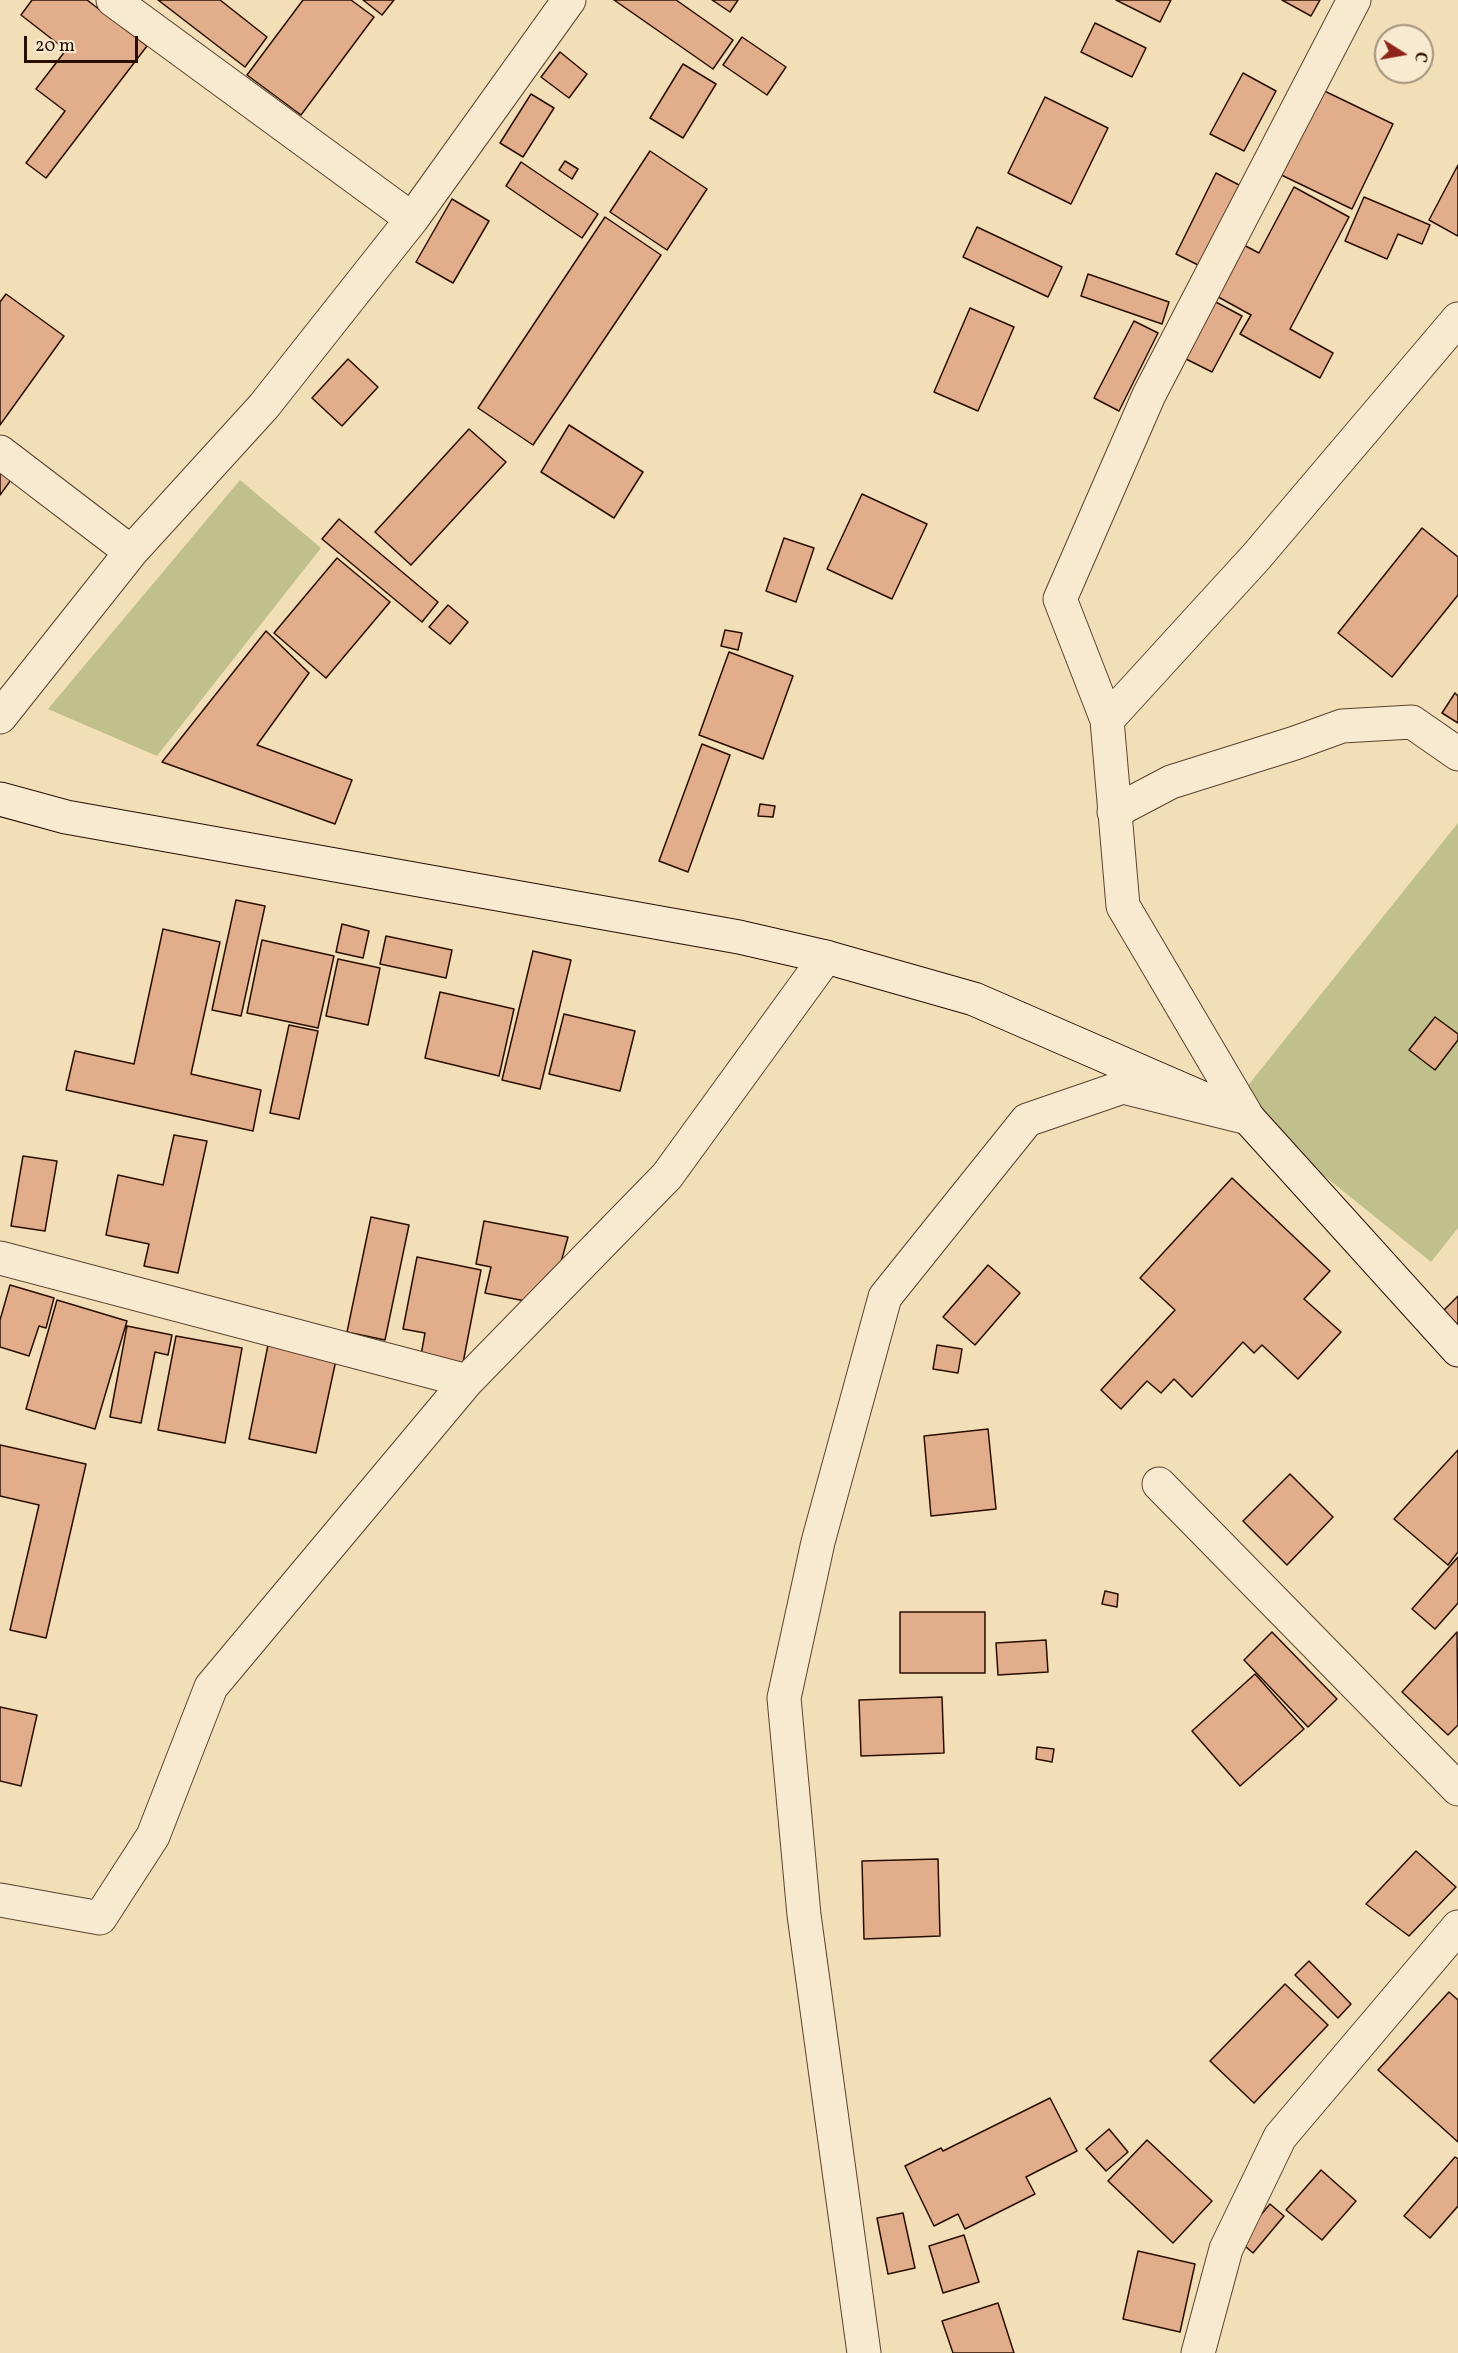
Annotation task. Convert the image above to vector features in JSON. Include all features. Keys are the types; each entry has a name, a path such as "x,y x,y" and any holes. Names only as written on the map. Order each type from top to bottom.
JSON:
{"street":[{"path":"113,0 412,219"},
{"path":"0,717 131,552 264,406 412,219 569,0"},
{"path":"1354,0 1149,395 1060,599 1107,720 1123,906 1248,1118 1458,1350"},
{"path":"1107,720 1256,557 1458,319"},
{"path":"0,452 131,552"},
{"path":"1114,812 1171,783 1342,726 1412,722 1458,754"},
{"path":"0,800 66,817 740,937 826,957 974,999 1248,1118"},
{"path":"0,1900 100,1918 153,1836 211,1687 467,1381 667,1176 826,957"},
{"path":"864,2353 804,1916 784,1698 818,1542 885,1297 1028,1120 1123,1087 1248,1118"},
{"path":"0,1258 467,1381"},
{"path":"1159,1484 1458,1789"},
{"path":"1198,2353 1226,2249 1280,2137 1458,1928"}],"green space":[{"path":"240,480 321,548 157,756 48,709"},
{"path":"1458,823 1458,1228 1431,1262 1234,1103"}],"building":[{"path":"32,0 87,0 147,46 46,178 26,163 65,111 36,89 66,50 21,15"},
{"path":"158,0 220,0 267,37 245,67"},
{"path":"303,0 351,0 374,17 301,115 247,75"},
{"path":"363,0 394,0 382,15"},
{"path":"614,0 676,0 733,40 713,69"},
{"path":"712,0 738,0 730,12"},
{"path":"1116,0 1171,0 1160,22"},
{"path":"1282,0 1320,0 1311,16"},
{"path":"1095,23 1146,48 1132,77 1081,52"},
{"path":"742,37 786,67 767,95 723,65"},
{"path":"560,52 587,74 569,98 541,77"},
{"path":"683,64 716,84 683,138 650,118"},
{"path":"1243,73 1276,91 1244,151 1210,134"},
{"path":"1314,86 1393,124 1352,209 1273,171"},
{"path":"531,94 554,108 523,157 500,143"},
{"path":"1045,97 1108,128 1071,204 1008,173"},
{"path":"650,151 707,189 667,250 610,212"},
{"path":"565,161 578,169 572,179 559,170"},
{"path":"521,162 598,214 582,238 506,186"},
{"path":"1458,165 1458,236 1429,220"},
{"path":"1216,173 1241,186 1200,266 1176,254"},
{"path":"1294,187 1349,217 1290,329 1333,353 1320,378 1240,334 1251,315 1211,293 1238,242 1259,253"},
{"path":"1364,197 1430,225 1422,244 1398,234 1387,259 1345,241"},
{"path":"452,199 489,221 453,283 416,262"},
{"path":"605,217 661,255 533,445 478,408"},
{"path":"977,227 1062,267 1048,297 963,257"},
{"path":"1088,274 1169,302 1162,324 1081,296"},
{"path":"6,294 64,336 0,425 0,302"},
{"path":"1212,300 1242,316 1212,372 1182,357"},
{"path":"970,308 1014,327 978,411 934,392"},
{"path":"1134,321 1158,333 1119,411 1094,398"},
{"path":"348,359 378,387 342,426 312,398"},
{"path":"569,425 643,472 614,518 541,472"},
{"path":"469,429 506,462 411,565 375,532"},
{"path":"0,462 16,473 0,495"},
{"path":"862,494 927,524 892,599 827,569"},
{"path":"339,519 438,602 422,622 322,539"},
{"path":"1422,528 1458,557 1458,595 1392,677 1338,633"},
{"path":"784,538 814,548 796,602 766,591"},
{"path":"337,558 390,602 326,678 274,633"},
{"path":"448,605 468,622 450,644 429,627"},
{"path":"725,630 742,633 738,650 721,646"},
{"path":"266,631 309,673 257,745 352,780 335,824 162,762"},
{"path":"729,652 793,676 763,759 699,735"},
{"path":"1455,693 1458,696 1458,723 1442,713"},
{"path":"702,744 730,755 688,872 659,861"},
{"path":"760,804 775,806 773,817 758,816"},
{"path":"236,900 265,906 241,1016 212,1010"},
{"path":"342,924 369,931 363,958 336,952"},
{"path":"163,929 220,942 191,1074 261,1090 253,1131 66,1090 75,1051 134,1064"},
{"path":"386,936 452,950 446,978 380,964"},
{"path":"262,940 334,956 318,1028 247,1013"},
{"path":"533,951 571,960 540,1089 502,1080"},
{"path":"338,959 380,968 368,1025 326,1016"},
{"path":"440,992 514,1009 499,1076 425,1058"},
{"path":"564,1014 635,1031 620,1091 549,1074"},
{"path":"1435,1017 1458,1034 1458,1040 1435,1070 1409,1050"},
{"path":"289,1025 318,1031 299,1119 270,1113"},
{"path":"174,1135 207,1141 178,1273 144,1266 149,1244 106,1235 118,1175 163,1185"},
{"path":"23,1156 57,1161 45,1231 11,1226"},
{"path":"1232,1178 1330,1271 1304,1299 1341,1332 1298,1379 1262,1345 1254,1353 1243,1342 1192,1397 1174,1379 1161,1393 1147,1381 1121,1409 1101,1390 1175,1310 1140,1278"},
{"path":"371,1217 409,1225 385,1340 347,1332"},
{"path":"484,1221 568,1237 561,1262 530,1302 485,1293 491,1267 476,1264"},
{"path":"417,1257 481,1270 463,1363 421,1355 425,1333 403,1329"},
{"path":"988,1265 1020,1293 975,1345 943,1317"},
{"path":"10,1285 54,1298 46,1328 39,1326 29,1356 0,1347 0,1320"},
{"path":"1458,1296 1458,1340 1436,1318"},
{"path":"57,1300 127,1321 95,1429 26,1409"},
{"path":"127,1326 172,1335 168,1355 155,1352 141,1423 110,1417"},
{"path":"176,1336 242,1348 225,1443 158,1430"},
{"path":"268,1345 336,1360 316,1453 249,1439"},
{"path":"937,1345 962,1349 958,1373 933,1369"},
{"path":"988,1429 996,1509 931,1516 924,1436"},
{"path":"0,1445 86,1464 46,1638 10,1630 39,1505 0,1496"},
{"path":"1458,1450 1458,1552 1448,1565 1394,1519"},
{"path":"1290,1474 1333,1517 1287,1565 1243,1521"},
{"path":"1458,1557 1458,1603 1435,1629 1412,1609"},
{"path":"1105,1591 1118,1594 1117,1607 1102,1604"},
{"path":"900,1612 985,1612 985,1673 900,1673"},
{"path":"1272,1632 1337,1699 1308,1727 1244,1660"},
{"path":"1457,1632 1458,1725 1448,1735 1402,1692"},
{"path":"1046,1640 1048,1672 998,1675 996,1643"},
{"path":"1255,1674 1304,1729 1240,1786 1192,1731"},
{"path":"942,1697 944,1753 861,1756 859,1700"},
{"path":"0,1707 37,1715 21,1786 0,1781"},
{"path":"1037,1747 1054,1749 1052,1762 1036,1759"},
{"path":"1416,1851 1456,1887 1409,1936 1366,1904"},
{"path":"938,1859 940,1936 864,1939 862,1861"},
{"path":"1309,1961 1351,2004 1338,2018 1295,1975"},
{"path":"1285,1984 1328,2025 1254,2103 1210,2061"},
{"path":"1449,1992 1458,2000 1458,2142 1378,2070"},
{"path":"1050,2098 1077,2151 1026,2177 1035,2194 965,2229 958,2214 934,2226 905,2166 941,2148 943,2151"},
{"path":"1109,2129 1128,2152 1106,2171 1086,2149"},
{"path":"1147,2140 1212,2201 1173,2243 1108,2181"},
{"path":"1455,2157 1458,2159 1458,2206 1430,2238 1404,2216"},
{"path":"1321,2170 1356,2201 1322,2240 1286,2210"},
{"path":"1270,2204 1284,2216 1253,2253 1239,2241"},
{"path":"903,2213 915,2268 888,2274 877,2218"},
{"path":"964,2235 979,2282 943,2293 929,2246"},
{"path":"1138,2251 1195,2264 1180,2332 1123,2319"},
{"path":"998,2303 1014,2353 953,2353 942,2321"}]}
